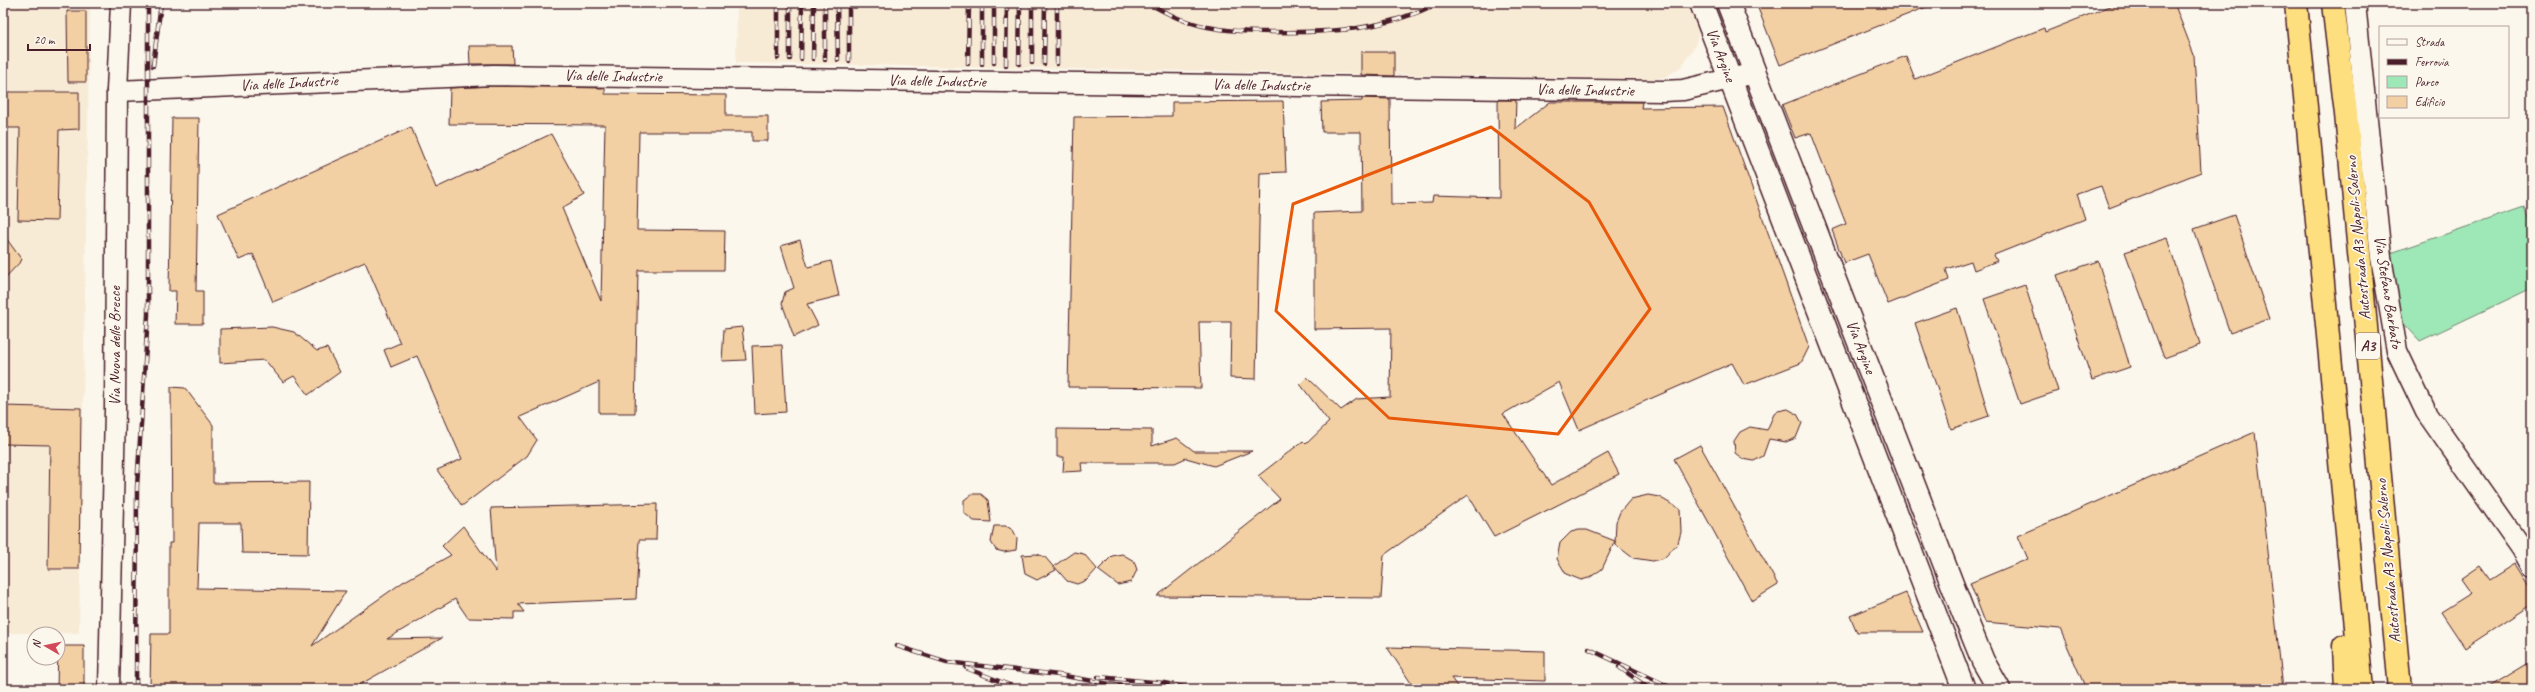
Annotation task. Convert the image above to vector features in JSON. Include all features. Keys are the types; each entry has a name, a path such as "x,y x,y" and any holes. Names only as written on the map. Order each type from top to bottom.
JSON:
{"highway":[{"path":"2296,3 2362,689"},
{"name":"Autostrada A3 Napoli-Salerno","path":"2334,3 2346,114 2400,689"},
{"path":"2338,443 2346,689"}],"street":[{"name":"Via Nuova delle Brecce","path":"109,689 115,418 117,91 121,3"},
{"name":"Via Argine","path":"1701,3 1964,689"},
{"name":"Via Argine","path":"1728,3 1961,607 1983,661 1999,689"},
{"name":"Via Stefano Barbato","path":"2356,3 2381,257 2396,351 2426,412 2522,549 2532,567"},
{"name":"Via delle Industrie","path":"117,91 493,75 1663,91 1683,90 1755,73"}],"highlighted area":[{"path":"1491,127 1589,202 1650,309 1558,434 1389,418 1276,311 1293,204"}],"shaded area":[{"path":"3,3 90,3 79,633 66,633 66,626 26,626 26,633 3,633"},
{"path":"737,3 1692,3 1699,32 1695,46 1682,66 1666,77 1651,79 736,63"}],"green space":[{"path":"2524,207 2532,229 2532,288 2420,341 2399,318 2391,253"}],"building":[{"path":"1756,3 1934,3 1934,4 1780,65"},
{"path":"2118,3 2174,3 2194,55 2201,172 2109,208 2101,186 2077,194 2085,219 1994,255 1997,261 1974,270 1971,261 1946,269 1949,280 1888,304 1868,254 1844,263 1832,230 1846,224 1811,133 1795,138 1782,105 1906,56 1915,79 2044,28 2045,32"},
{"path":"67,11 86,11 86,82 68,82"},
{"path":"469,46 512,46 513,64 470,64"},
{"path":"1361,52 1394,52 1394,76 1361,75"},
{"path":"493,86 605,88 605,94 726,95 726,116 768,116 768,141 752,141 752,132 639,132 637,230 725,231 724,270 638,270 635,413 599,413 599,382 520,417 537,440 527,456 462,506 437,470 462,459 417,356 391,367 384,350 400,343 365,262 273,302 253,254 239,260 218,214 411,127 436,188 551,134 584,195 562,208 601,301 605,125 449,124 450,88"},
{"path":"3,92 79,92 79,129 59,130 57,221 18,220 20,128 3,128"},
{"path":"1362,98 1390,99 1391,204 1432,203 1433,196 1499,198 1498,100 1516,100 1515,129 1550,102 1642,102 1641,108 1723,107 1809,347 1801,363 1744,385 1732,363 1579,430 1559,382 1503,414 1551,485 1608,453 1619,474 1494,537 1468,495 1384,555 1381,598 1157,596 1280,499 1258,476 1303,441 1306,444 1329,422 1300,384 1307,377 1341,410 1357,399 1390,397 1391,328 1314,329 1314,213 1362,211 1361,132 1322,132 1321,102 1362,101"},
{"path":"1283,101 1286,172 1260,173 1256,379 1230,378 1231,322 1199,322 1201,388 1068,387 1074,117 1172,116 1172,102"},
{"path":"172,118 199,118 196,291 203,291 203,324 175,324 176,291 169,291"},
{"path":"2234,215 2269,319 2230,333 2194,229"},
{"path":"3,234 22,260 3,280"},
{"path":"2167,238 2200,345 2164,358 2125,252"},
{"path":"800,240 808,267 831,261 839,296 807,304 818,325 794,337 782,303 785,292 794,288 781,246"},
{"path":"2098,261 2130,367 2092,380 2057,275"},
{"path":"2025,285 2058,391 2020,404 1984,299"},
{"path":"1957,308 1989,416 1951,429 1915,323"},
{"path":"272,327 294,332 317,351 327,348 340,372 308,395 294,376 283,382 265,360 220,363 220,329"},
{"path":"742,327 746,360 722,361 724,329"},
{"path":"782,345 786,412 755,414 752,346"},
{"path":"171,387 185,388 213,425 213,483 309,482 308,554 242,553 241,523 199,523 197,588 346,591 312,646 403,582 451,555 442,546 463,526 496,572 491,508 657,504 656,540 639,540 636,599 518,604 524,612 514,612 514,619 468,618 455,599 387,639 442,638 352,689 150,689 151,634 169,634 169,543 172,543"},
{"path":"3,406 81,408 79,569 48,569 50,445 3,444"},
{"path":"1788,409 1797,414 1802,423 1796,438 1786,442 1769,439 1763,456 1754,461 1743,459 1735,453 1734,441 1740,432 1750,427 1767,430 1774,414 1778,411"},
{"path":"1057,429 1152,430 1152,446 1177,438 1194,451 1252,451 1214,466 1186,458 1175,463 1081,463 1082,471 1063,472 1064,457 1057,457"},
{"path":"2255,432 2283,689 2086,689 2060,629 1985,622 1970,583 2028,559 2018,536"},
{"path":"1700,445 1778,585 1752,601 1674,459"},
{"path":"972,494 981,494 988,500 991,522 974,521 964,513 964,500"},
{"path":"1648,495 1659,497 1680,509 1681,532 1678,543 1664,558 1653,561 1633,558 1615,544 1616,522 1620,512 1631,499"},
{"path":"994,526 1006,526 1013,530 1017,538 1016,550 1004,552 996,550 991,542"},
{"path":"1587,530 1615,541 1602,569 1589,578 1581,580 1566,574 1557,559 1560,543 1571,532"},
{"path":"1074,552 1084,554 1097,569 1087,580 1077,584 1067,581 1054,566"},
{"path":"1037,554 1045,557 1056,570 1037,580 1025,574 1022,555"},
{"path":"1122,554 1134,561 1137,570 1131,582 1118,585 1098,570 1112,556"},
{"path":"2515,564 2532,591 2532,604 2465,648 2441,612 2471,593 2461,579 2480,566 2490,580"},
{"path":"1906,593 1923,632 1857,632 1850,616"},
{"path":"66,646 84,646 84,689 57,689 58,666 66,666"},
{"path":"1387,647 1545,651 1545,681 1451,678 1459,689 1415,689"},
{"path":"2532,661 2532,689 2486,689"}],"railway":[{"path":"136,689 137,487 148,315 148,3"},
{"path":"153,66 161,3"},
{"path":"778,3 778,58"},
{"path":"790,3 790,59"},
{"path":"801,59 802,3"},
{"path":"813,59 814,3"},
{"path":"825,3 825,60"},
{"path":"837,3 838,60"},
{"path":"849,3 849,61"},
{"path":"968,64 969,3"},
{"path":"982,3 982,64"},
{"path":"994,3 994,63"},
{"path":"1006,65 1007,3"},
{"path":"1019,64 1020,3"},
{"path":"1032,3 1032,63"},
{"path":"1044,64 1045,3"},
{"path":"1057,3 1057,64"},
{"path":"1148,3 1168,14 1199,25 1220,29 1262,32 1316,32 1358,28 1398,19 1438,3"},
{"path":"897,646 947,662 1059,675 1138,689"},
{"path":"1589,649 1674,689"},
{"path":"1619,667 1650,689"},
{"path":"966,668 1019,689"},
{"path":"1098,677 1164,683 1194,689"}]}
